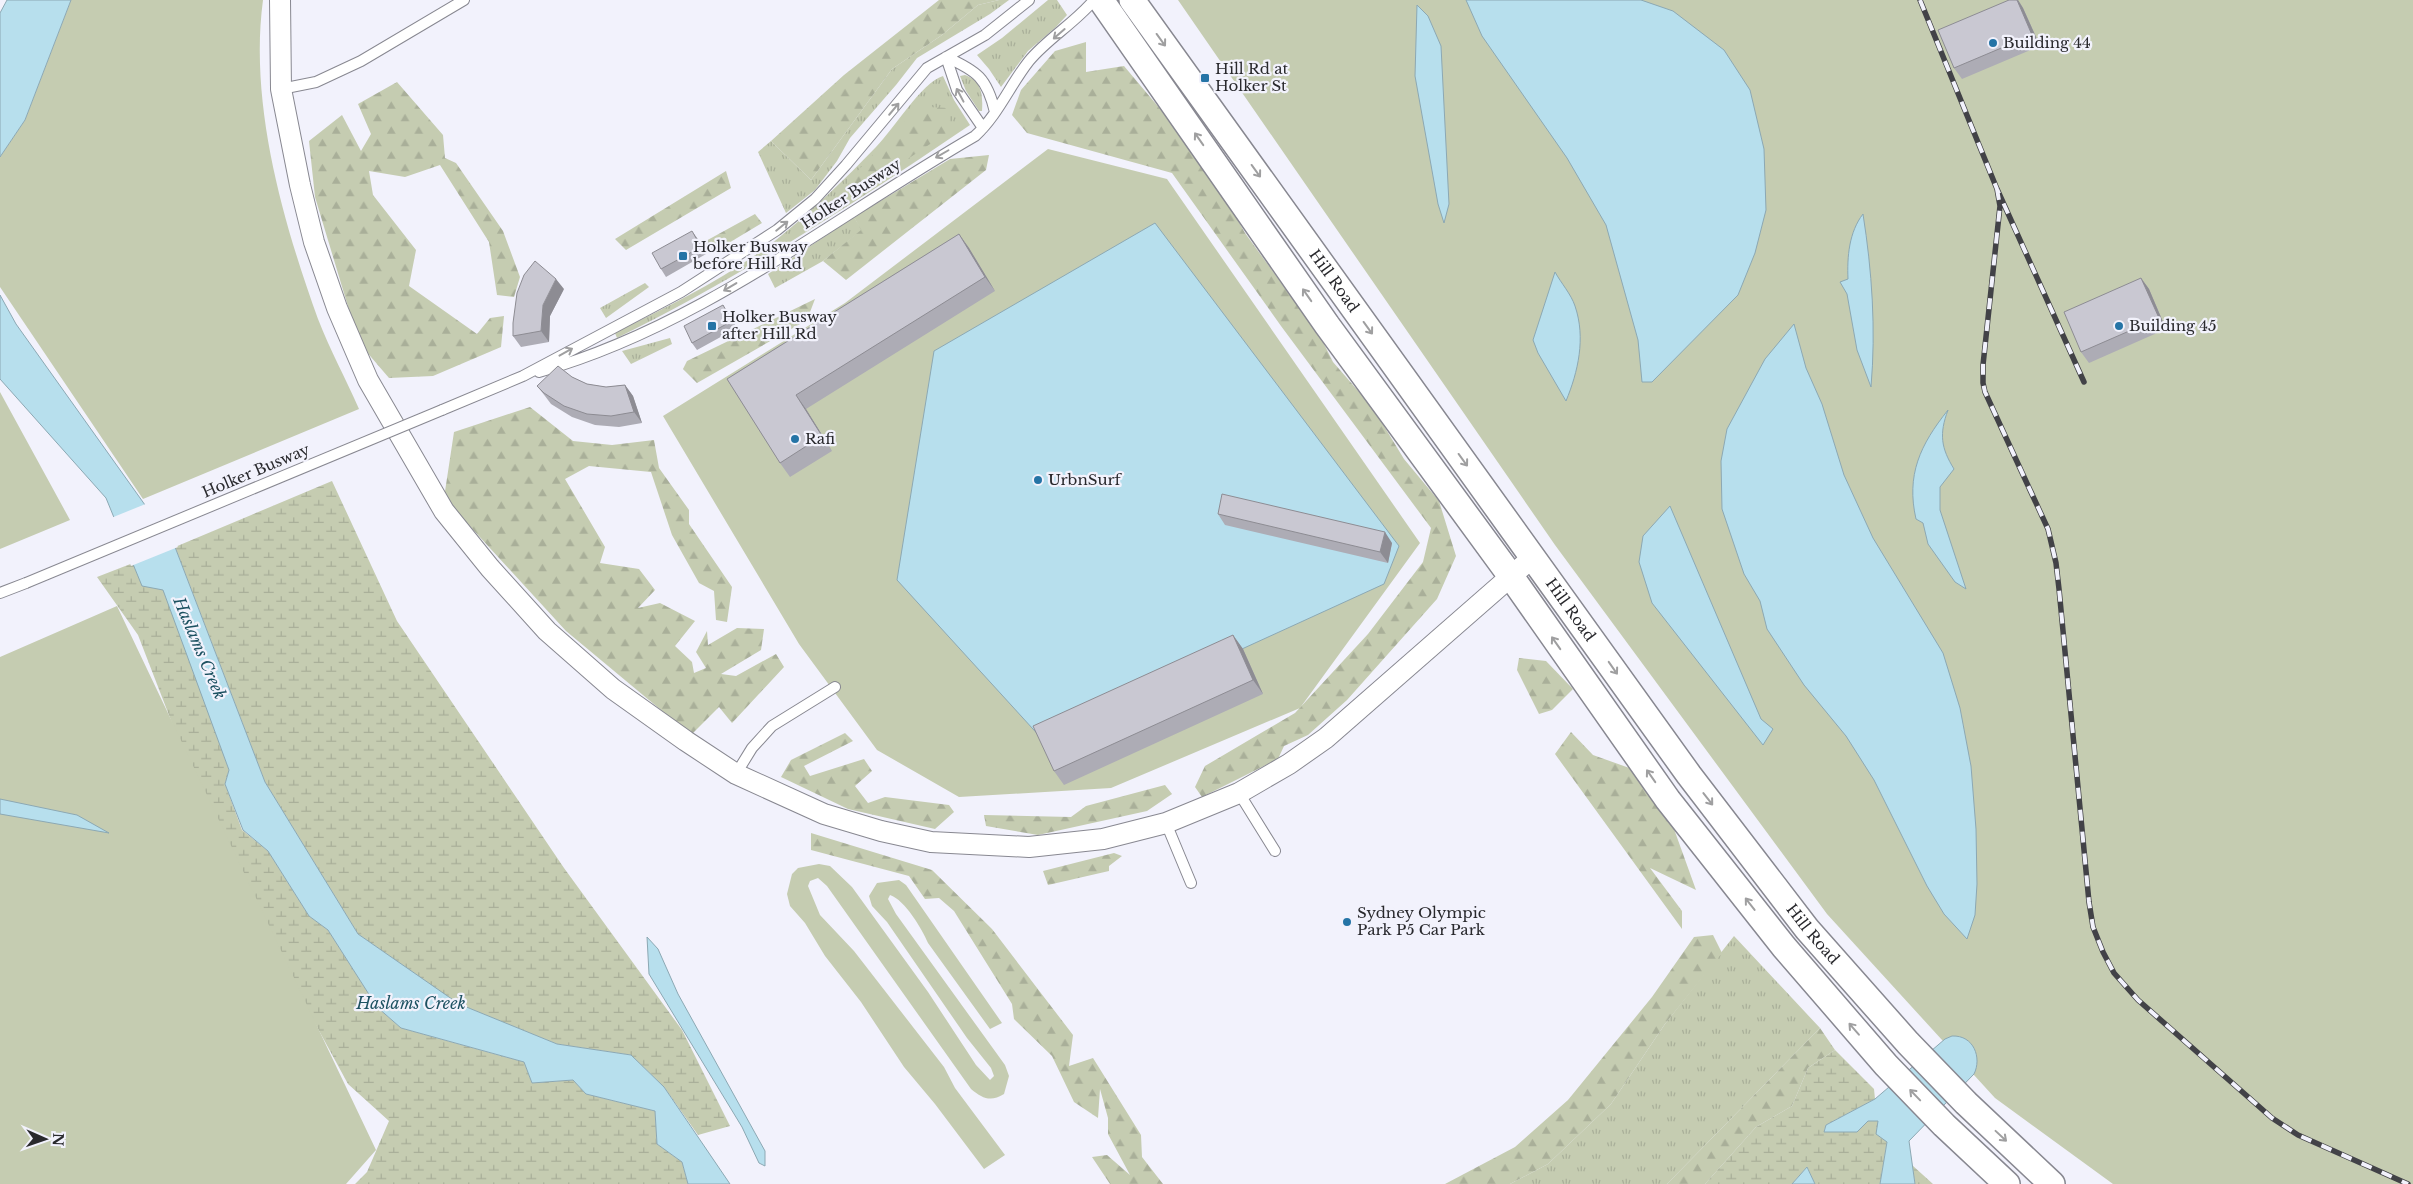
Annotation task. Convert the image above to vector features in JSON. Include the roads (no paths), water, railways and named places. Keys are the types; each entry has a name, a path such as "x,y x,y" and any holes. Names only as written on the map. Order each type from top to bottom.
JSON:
{"street":[{"path":"280,0 281,89 300,185 314,242 337,308 368,380 444,511 490,568 547,631 613,689 736,774 824,814 880,831 931,842 982,846 1051,846 1103,839 1166,822 1240,793 1289,764 1326,738 1510,575 1533,557"},
{"name":"Hill Road","path":"1101,0 1327,325 1510,575 1668,800 1784,947 1886,1066 1944,1125 2007,1184"},
{"name":"Hill Road","path":"1132,0 1689,775 1802,921 1908,1043 1966,1103 2052,1184"}],"lane":[{"path":"281,89 316,82 361,61 464,0"},
{"name":"Holker Busway","path":"523,376 681,292 777,230 815,199 840,172 923,71 984,35 1029,0"},
{"name":"Holker Busway","path":"0,593 523,376 608,349 698,305 792,249 983,128 1030,60 1094,0"},
{"path":"946,58 977,73 985,81 995,112"},
{"path":"946,58 957,90 983,128"},
{"path":"736,774 752,748 772,726 835,687"},
{"path":"1240,793 1275,851"},
{"path":"1166,822 1192,883"}],"water":[{"path":"7,0 71,0 25,120 0,157 0,13"},
{"path":"1466,0 1641,0 1673,11 1724,50 1750,90 1764,149 1766,210 1755,253 1738,295 1652,382 1642,382 1638,340 1606,225 1567,158 1482,36"},
{"path":"1417,5 1428,16 1441,46 1449,204 1444,223 1438,204 1415,76"},
{"path":"1863,214 1872,300 1873,344 1871,387 1857,350 1847,294 1840,282 1848,279 1850,245 1858,221"},
{"path":"1155,223 1399,546 1384,584 1043,740 897,580 934,351"},
{"path":"1555,272 1575,306 1580,330 1577,367 1566,401 1538,353 1533,340"},
{"name":"Haslams Creek","path":"0,295 16,324 175,547 265,782 358,934 459,1004 557,1044 631,1055 664,1087 730,1184 688,1184 682,1162 657,1144 655,1111 586,1094 573,1080 532,1083 524,1062 401,1028 377,1007 328,930 309,916 268,851 243,830 225,784 229,770 163,590 142,586 106,498 0,379"},
{"path":"1794,324 1806,368 1822,404 1844,475 1873,538 1943,653 1960,708 1971,766 1976,829 1977,884 1975,915 1967,939 1944,914 1927,886 1874,780 1846,736 1804,685 1767,629 1760,601 1744,574 1722,509 1721,461 1727,429 1765,359"},
{"path":"1948,410 1943,426 1943,441 1946,454 1954,469 1940,487 1940,510 1966,589 1955,582 1928,544 1923,523 1916,519 1913,503 1914,474 1918,461 1930,436"},
{"path":"1670,506 1761,719 1773,729 1763,745 1652,603 1639,562 1643,536"},
{"path":"0,799 77,815 109,833 0,814"},
{"path":"647,937 658,949 678,994 765,1151 765,1166 759,1163 742,1127 649,974"},
{"path":"1952,1036 1966,1039 1971,1043 1977,1061 1974,1074 1909,1141 1915,1184 1880,1184 1887,1142 1876,1134 1878,1121 1868,1121 1857,1132 1824,1132 1826,1125 1875,1099 1945,1039"},
{"path":"1807,1167 1815,1184 1792,1184"}],"railway":[{"path":"1920,0 1997,189 2084,382"},
{"path":"1997,189 2000,206 1983,365 1983,383 1985,392 2048,529 2056,563 2089,902 2093,927 2103,952 2114,973 2138,1000 2272,1118 2298,1135 2408,1184"}],"place":[{"name":"Building 44","path":"1993,43"},
{"name":"Hill Rd at Holker St","path":"1205,78"},
{"name":"Holker Busway before Hill Rd","path":"683,256"},
{"name":"Holker Busway after Hill Rd","path":"712,326"},
{"name":"Building 45","path":"2119,326"},
{"name":"Rafi","path":"795,439"},
{"name":"UrbnSurf","path":"1038,480"},
{"name":"Sydney Olympic Park P5 Car Park","path":"1347,922"}]}
